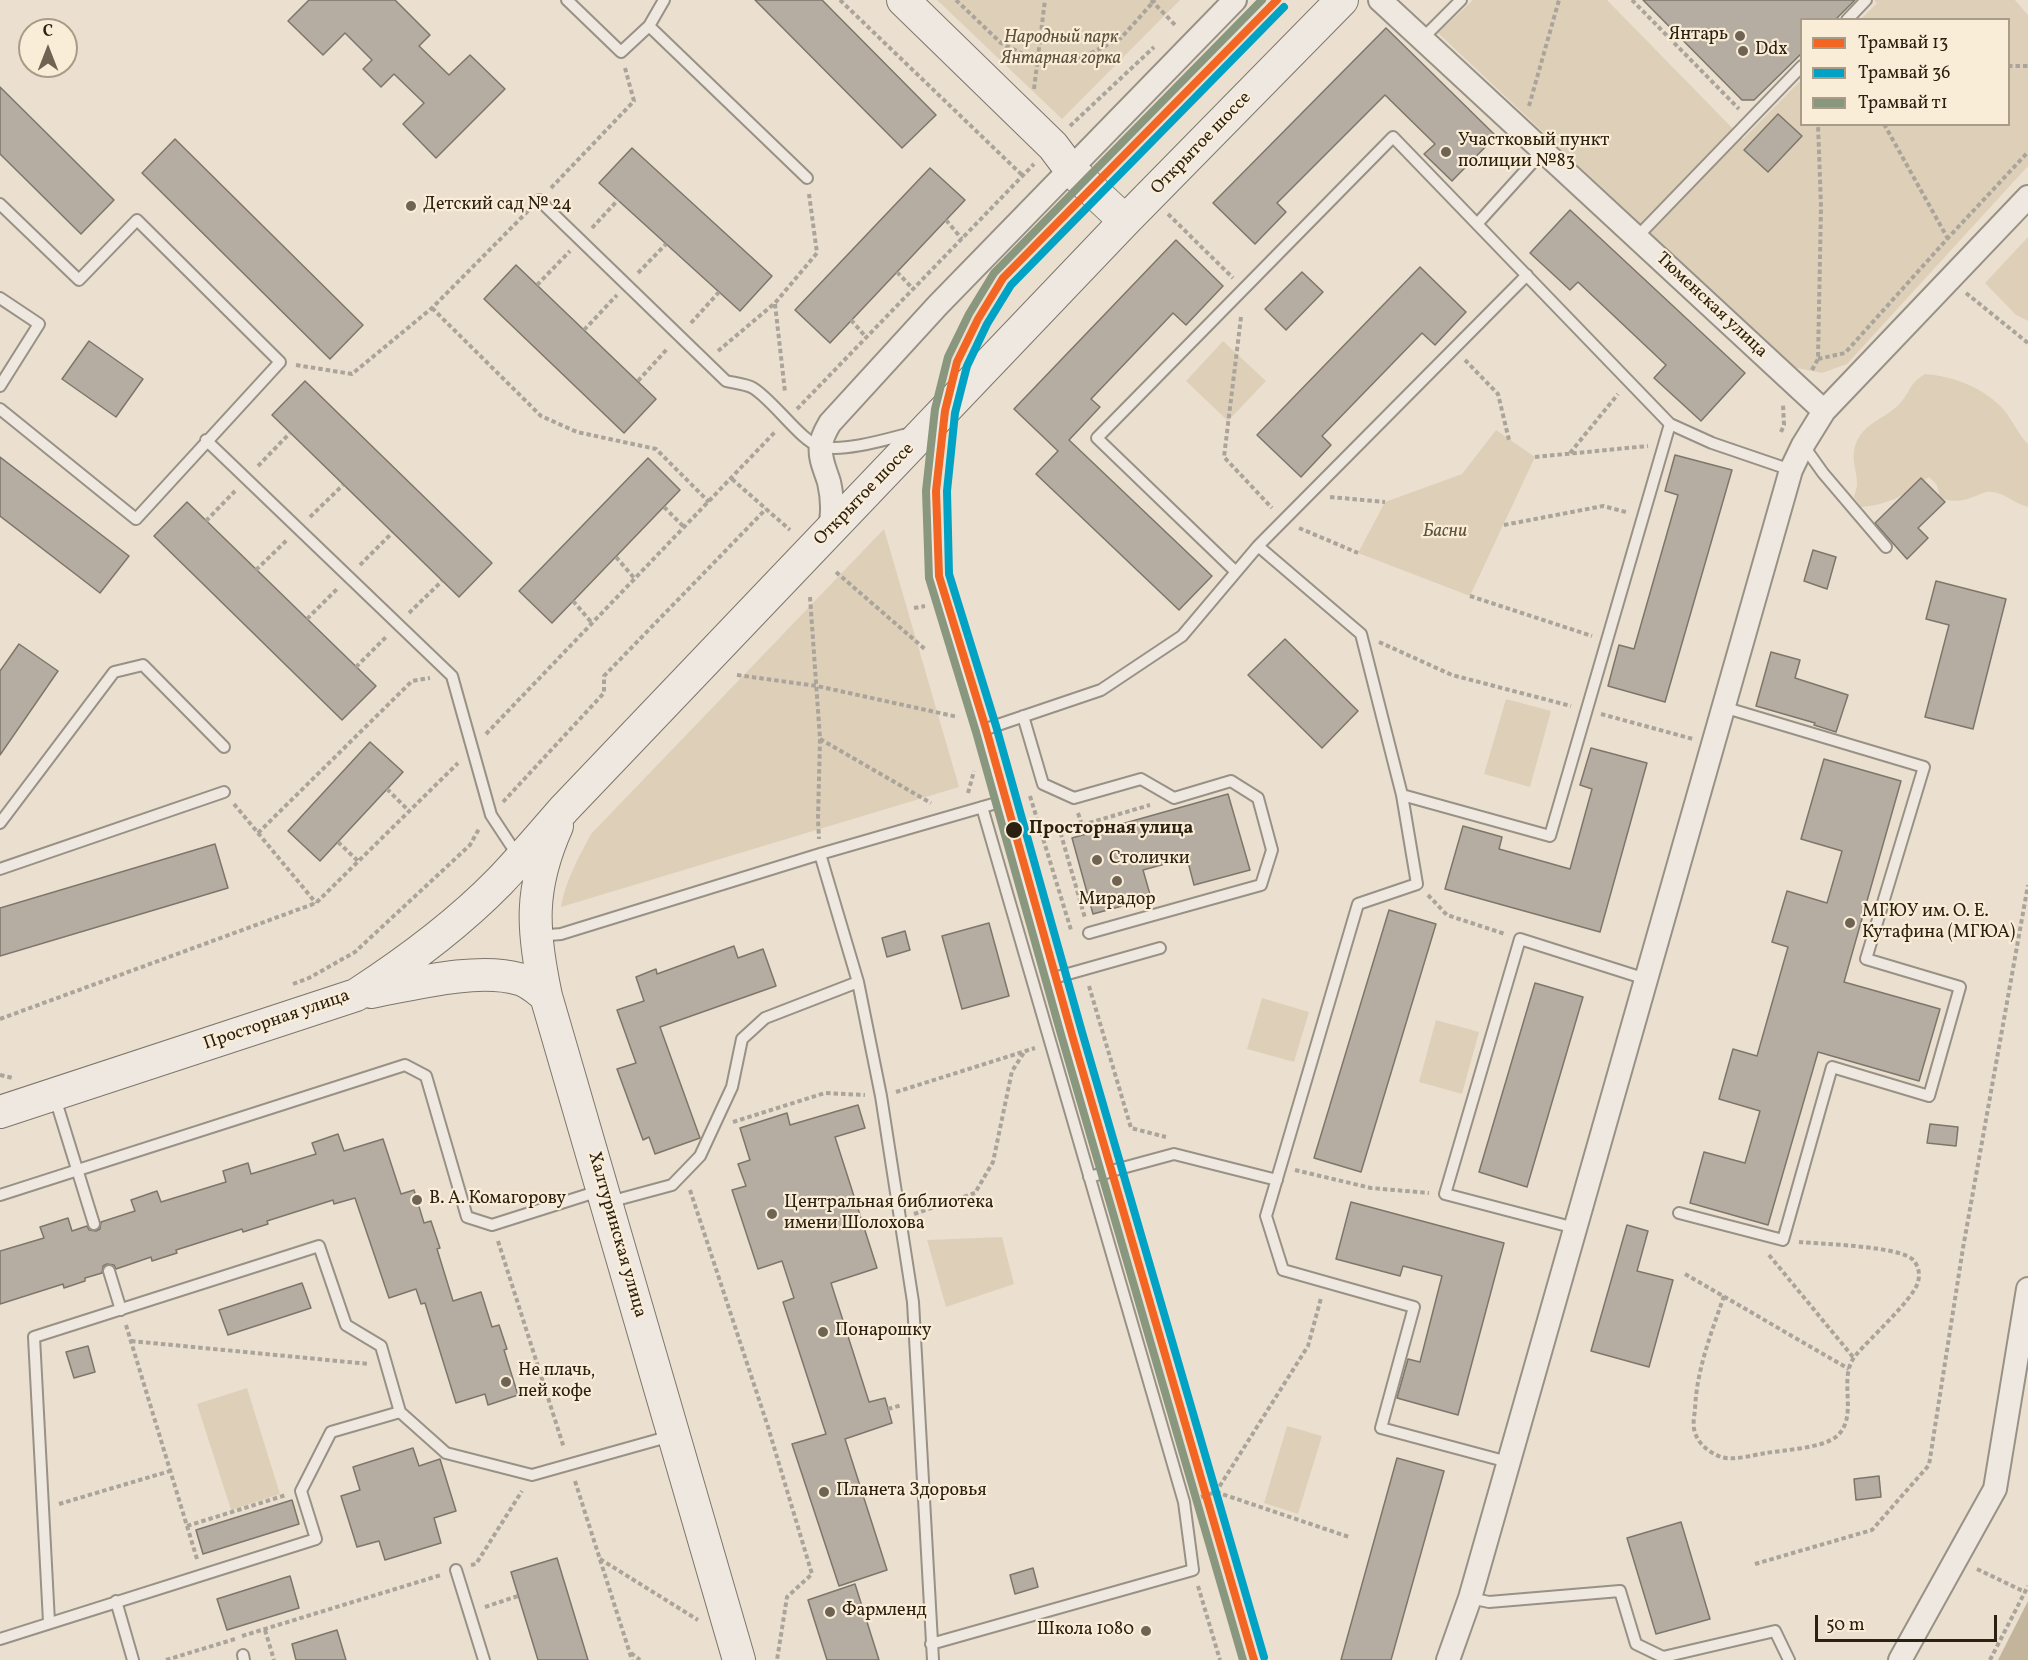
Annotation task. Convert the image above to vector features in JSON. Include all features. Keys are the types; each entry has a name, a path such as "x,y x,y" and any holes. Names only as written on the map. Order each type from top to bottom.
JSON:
{"main road":[{"path":"903,0 1125,221"},
{"name":"Открытое шоссе","path":"564,808 1125,221 1342,0"},
{"name":"Просторная улица","path":"3,1109 54,1095 356,994 401,966 480,900 520,859 564,808"},
{"name":"Халтуринская улица","path":"564,808 548,845 539,879 535,911 535,934 546,996 739,1660"},
{"path":"480,900 496,900 508,906 535,934"},
{"path":"356,994 476,975 522,979 546,996"}],"street":[{"path":"828,534 833,519 832,501 820,447 823,435 830,423 938,305 1062,158 1235,0"},
{"name":"Тюменская улица","path":"1380,0 1824,411"},
{"path":"1448,1660 1470,1598 1723,707 1780,467 1803,445 1824,411 2028,197"},
{"path":"1900,1660 1995,1489 2028,1289"}],"lane":[{"path":"567,0 621,52 648,26 664,0"},
{"path":"1422,39 1461,0"},
{"path":"1849,18 1866,0"},
{"path":"648,26 807,178"},
{"path":"1636,237 1800,68"},
{"path":"1236,572 1097,438 1393,137 1670,423 1712,443 1780,467"},
{"path":"1477,224 1543,151"},
{"path":"539,200 726,381 752,387 809,441 820,447 845,447 874,442 933,424 930,491 933,577 980,731 1106,1173"},
{"path":"0,204 79,280 137,220 280,362 136,519 0,409"},
{"path":"980,731 1101,690 1182,636 1258,546 1527,276"},
{"path":"0,298 39,324 0,386"},
{"path":"1402,795 1550,836 1670,423"},
{"path":"206,441 452,676 491,815 520,859"},
{"path":"1803,445 1823,473 1886,547"},
{"path":"1258,546 1361,634 1402,795 1417,884 1358,904 1266,1216 1283,1270 1414,1307 1381,1428 1508,1462"},
{"path":"0,823 114,672 143,665 224,747"},
{"path":"1679,1213 1783,1240 1832,1066 1929,1096 1960,987 1866,959 1924,767 1723,707"},
{"path":"1023,716 1043,784 1074,798 1141,779 1174,798 1231,781 1258,798 1272,850 1262,885 1089,933"},
{"path":"0,868 224,792"},
{"path":"535,934 561,934 820,854 1000,802"},
{"path":"931,1644 1193,1570 1184,1502 981,807"},
{"path":"820,854 858,982 881,1096 913,1302 933,1660"},
{"path":"1575,1228 1445,1194 1520,939 1646,979"},
{"path":"1050,979 1160,948"},
{"path":"0,1195 405,1065 426,1076 467,1217 492,1225 604,1196 672,1185 700,1156 732,1087 742,1040 765,1018 858,982"},
{"path":"54,1095 94,1224"},
{"path":"1089,1177 1174,1154 1277,1180"},
{"path":"49,1622 34,1337 319,1246 346,1325 381,1346 400,1412 446,1453 532,1475 674,1435"},
{"path":"109,1271 121,1310"},
{"path":"0,1639 316,1539 301,1491 332,1432 400,1412"},
{"path":"456,1570 484,1660"},
{"path":"1470,1598 1489,1602 1620,1591 1636,1644 1664,1657 1775,1631 1790,1660"},
{"path":"116,1601 133,1660"}],"path":[{"path":"840,0 1023,176"},
{"path":"956,0 1001,43 1037,61 1079,59 1121,39 1153,1 1176,26"},
{"path":"1034,93 1044,0"},
{"path":"1526,115 1559,0"},
{"path":"1632,0 1750,120"},
{"path":"1168,34 1183,19"},
{"path":"0,1019 316,903 472,749 1023,176 1062,158 1064,131 1159,42"},
{"path":"280,362 352,374 432,308 634,101 621,52"},
{"path":"2010,66 2028,66"},
{"path":"1811,370 1818,359 1821,207 1818,126"},
{"path":"1885,126 1948,238 1956,273 2028,343"},
{"path":"1818,359 1845,353 2028,152"},
{"path":"706,362 775,303 817,253 807,178"},
{"path":"1150,197 1244,289 1224,458 1283,521 1358,553"},
{"path":"946,220 962,239"},
{"path":"897,272 913,289"},
{"path":"775,303 788,419"},
{"path":"432,308 541,416 577,432 657,449 709,502"},
{"path":"851,320 866,337"},
{"path":"1454,349 1498,394 1509,440"},
{"path":"1569,454 1629,381"},
{"path":"1780,467 1784,425 1783,402"},
{"path":"1535,457 1664,444"},
{"path":"732,478 790,530"},
{"path":"1309,495 1385,502"},
{"path":"1504,525 1603,506 1642,516"},
{"path":"664,507 684,527"},
{"path":"287,986 309,978 355,952 470,845 481,825 604,693 604,676 766,509"},
{"path":"616,556 635,579"},
{"path":"836,572 926,650"},
{"path":"1470,596 1606,640"},
{"path":"810,597 820,739 818,819 820,854"},
{"path":"573,602 592,623"},
{"path":"914,608 926,606"},
{"path":"1361,634 1452,675 1693,739"},
{"path":"737,675 817,686 958,717"},
{"path":"258,833 412,681 452,676"},
{"path":"820,739 952,816"},
{"path":"968,794 974,771"},
{"path":"387,789 409,811"},
{"path":"1028,789 1131,1128 1177,1140"},
{"path":"224,792 316,903"},
{"path":"1074,798 1082,825"},
{"path":"1089,933 1060,831 1174,798"},
{"path":"338,842 358,861"},
{"path":"1417,884 1447,915 1520,939"},
{"path":"1755,1564 1872,1530 1929,1465 1963,1248 2028,885"},
{"path":"713,1129 825,1093 881,1096 1050,1043"},
{"path":"900,1219 975,1193 993,1162 1012,1071 1025,1051"},
{"path":"0,1075 12,1078 22,1074"},
{"path":"1280,1167 1371,1188 1445,1194"},
{"path":"684,1173 768,1427 812,1574 787,1597 777,1660"},
{"path":"492,1225 632,1660"},
{"path":"1749,1232 1853,1357"},
{"path":"1724,1296 1702,1361 1695,1397 1694,1429 1702,1447 1723,1457 1745,1456 1821,1443 1836,1437 1845,1426 1848,1406 1846,1388 1853,1357 1918,1285 1919,1273 1913,1259 1897,1251 1783,1240"},
{"path":"1685,1274 1849,1369"},
{"path":"1216,1492 1308,1346 1325,1283"},
{"path":"121,1310 201,1575"},
{"path":"131,1341 386,1365"},
{"path":"43,1509 170,1471"},
{"path":"166,1660 476,1564 532,1475"},
{"path":"187,1526 301,1491"},
{"path":"1184,1502 1216,1492 1349,1537"},
{"path":"600,1559 699,1621"},
{"path":"1193,1570 1220,1660"},
{"path":"2001,1581 2025,1592"},
{"path":"1990,1660 2028,1586"},
{"path":"469,1612 518,1596"},
{"path":"264,1629 274,1660"},
{"path":"630,1653 640,1660"}],"green space":[{"name":"Народный парк Янтарная горка","path":"937,0 1180,0 1062,119"},
{"path":"1473,0 1607,0 1743,139 1800,81 1800,126 2010,126 2010,18 1862,18 1877,3 1874,0 2015,0 2028,15 2028,166 1847,364 1822,373 1792,367 1438,33"},
{"path":"2028,237 2028,321 2016,315 1985,283"},
{"path":"1223,341 1266,381 1228,421 1186,381"},
{"path":"1925,374 1957,380 1978,389 2004,410 2028,444 2028,507 1992,492 1985,492 1959,501 1940,498 1937,485 1929,477 1897,498 1881,504 1861,507 1854,497 1857,484 1854,451 1858,438 1869,426 1895,408 1913,384"},
{"name":"Басни","path":"1496,430 1535,457 1470,596 1358,553 1385,502 1462,474"},
{"path":"884,529 959,787 561,907 569,879 591,834"},
{"path":"1506,699 1551,711 1530,787 1484,774"},
{"path":"1262,998 1309,1012 1294,1062 1247,1049"},
{"path":"1436,1020 1479,1032 1462,1094 1419,1082"},
{"path":"1002,1237 1014,1284 946,1307 927,1240"},
{"path":"247,1388 280,1494 231,1510 197,1404"},
{"path":"1287,1426 1322,1436 1298,1514 1264,1503"}],"shaded area":[{"path":"2028,1601 2028,1660 1998,1660"}],"building":[{"path":"309,0 395,0 430,35 419,46 449,75 470,55 505,89 436,158 403,124 424,103 394,74 381,87 363,69 372,60 345,33 323,55 288,21"},
{"path":"755,0 822,0 936,115 902,148"},
{"name":"Янтарь","path":"1643,0 1855,0 1837,18 1800,18 1800,55 1754,100 1742,100"},
{"path":"1386,28 1496,136 1452,181 1424,154 1435,144 1385,95 1277,203 1286,212 1255,244 1213,203"},
{"path":"0,87 114,200 81,234 0,154"},
{"path":"1778,114 1802,136 1768,172 1744,150"},
{"path":"175,139 363,325 330,359 142,173"},
{"path":"632,148 772,276 740,311 599,183"},
{"path":"930,168 965,200 830,343 795,310"},
{"path":"1570,210 1745,373 1701,421 1654,378 1666,365 1578,282 1570,290 1530,253"},
{"path":"1176,240 1223,286 1186,325 1173,313 1091,399 1100,407 1069,440 1212,576 1179,610 1036,474 1058,451 1014,409"},
{"path":"516,265 656,399 624,433 484,299"},
{"path":"1420,267 1466,312 1435,345 1422,333 1322,436 1331,445 1301,477 1257,435"},
{"path":"1302,272 1323,292 1286,330 1265,309"},
{"path":"89,341 143,379 116,417 62,379"},
{"path":"305,381 492,563 459,597 272,415"},
{"path":"1675,455 1732,470 1665,702 1608,686 1619,645 1634,649 1678,495 1665,491"},
{"path":"0,457 129,556 100,593 0,516"},
{"path":"648,458 680,490 552,623 519,591"},
{"path":"1921,478 1945,502 1918,528 1928,538 1907,559 1875,523"},
{"path":"187,502 376,686 342,720 154,536"},
{"path":"1813,550 1836,557 1827,589 1804,581"},
{"path":"1936,581 2006,599 1973,729 1925,717 1949,625 1926,619"},
{"path":"1285,639 1358,711 1322,748 1248,675"},
{"path":"19,644 58,671 0,755 0,671"},
{"path":"1771,652 1800,660 1795,678 1848,695 1836,732 1814,725 1815,723 1756,706"},
{"path":"370,742 403,772 320,861 288,831"},
{"path":"1591,748 1647,763 1600,932 1445,889 1463,826 1502,837 1499,849 1570,869 1592,789 1580,785"},
{"path":"1824,759 1901,781 1844,982 1940,1009 1919,1081 1818,1052 1768,1225 1690,1203 1704,1152 1745,1163 1760,1111 1719,1099 1733,1049 1757,1056 1788,947 1772,942 1787,891 1827,903 1842,851 1801,839"},
{"path":"1228,794 1250,870 1194,885 1187,858 1143,870 1151,898 1093,914 1072,838"},
{"path":"215,844 228,888 0,956 0,908"},
{"path":"1389,910 1436,924 1361,1172 1314,1158"},
{"path":"989,923 1009,996 962,1009 942,936"},
{"path":"905,931 910,950 887,957 882,938"},
{"path":"734,946 738,958 763,949 776,986 660,1027 700,1138 655,1154 649,1137 643,1140 617,1069 636,1063 617,1010 644,1001 636,977 656,969 657,974"},
{"path":"1535,983 1583,997 1527,1187 1479,1172"},
{"path":"858,1105 865,1128 835,1137 877,1268 831,1283 869,1402 885,1398 892,1423 845,1439 887,1570 839,1586 792,1444 826,1434 783,1302 794,1298 782,1261 758,1269 732,1190 746,1186 738,1164 750,1160 740,1128 787,1113 790,1125"},
{"path":"1930,1124 1958,1127 1956,1146 1927,1143"},
{"path":"338,1134 344,1151 383,1139 401,1194 414,1190 424,1223 431,1221 453,1301 481,1292 492,1327 499,1325 518,1395 488,1405 485,1394 456,1403 425,1303 421,1304 416,1289 389,1298 355,1198 334,1204 333,1200 267,1221 268,1224 243,1232 242,1229 176,1250 177,1253 152,1261 151,1257 116,1269 114,1265 107,1264 103,1266 102,1273 85,1278 85,1281 64,1288 63,1284 0,1304 0,1251 44,1238 40,1227 68,1218 72,1231 87,1226 89,1230 96,1231 100,1229 101,1222 135,1211 131,1200 157,1191 161,1202 226,1182 223,1171 248,1163 251,1174 316,1154 312,1143"},
{"path":"1351,1202 1504,1243 1458,1415 1397,1398 1408,1359 1420,1362 1442,1276 1403,1266 1400,1276 1336,1259"},
{"path":"1627,1225 1648,1231 1637,1271 1673,1280 1649,1367 1591,1351"},
{"path":"302,1283 311,1308 228,1335 219,1310"},
{"path":"88,1346 95,1372 74,1378 66,1352"},
{"path":"413,1448 419,1466 440,1459 456,1511 434,1518 441,1543 385,1560 379,1541 357,1547 341,1496 360,1490 353,1467"},
{"path":"1397,1458 1444,1471 1391,1660 1341,1660"},
{"path":"1879,1476 1881,1497 1856,1500 1854,1479"},
{"path":"292,1500 299,1524 203,1554 196,1530"},
{"path":"1681,1522 1710,1619 1656,1634 1627,1538"},
{"path":"557,1558 588,1660 538,1660 511,1572"},
{"path":"1033,1568 1038,1587 1015,1594 1010,1575"},
{"path":"290,1576 299,1608 227,1630 217,1599"},
{"path":"855,1584 879,1660 827,1660 808,1600"},
{"path":"337,1630 346,1660 296,1660 292,1644"}],"tram line":[{"name":"т1","path":"1243,1660 1062,1038 976,732 929,578 926,491 935,409 948,357 969,314 994,273 1262,0"},
{"name":"13","path":"1254,1660 1072,1035 986,729 939,576 936,491 945,411 957,362 978,319 1003,278 1277,0"},
{"name":"36","path":"1264,1657 1082,1032 996,726 949,574 947,491 955,413 967,366 987,324 1011,285 1284,7"}],"place":[{"name":"Янтарь","path":"1740,36"},
{"name":"Ddx","path":"1743,51"},
{"name":"Участковый пункт полиции №83","path":"1446,152"},
{"name":"Детский сад № 24","path":"411,206"},
{"name":"Просторная улица","path":"1014,830"},
{"name":"Столички","path":"1097,860"},
{"name":"Мирадор","path":"1117,881"},
{"name":"МГЮУ им. О. Е. Кутафина (МГЮА)","path":"1850,923"},
{"name":"В. А. Комагорову","path":"417,1200"},
{"name":"Центральная библиотека имени Шолохова","path":"772,1214"},
{"name":"Понарошку","path":"823,1332"},
{"name":"Не плачь, пей кофе","path":"506,1382"},
{"name":"Планета Здоровья","path":"824,1492"},
{"name":"Фармленд","path":"830,1612"},
{"name":"Школа 1080","path":"1146,1631"}]}
